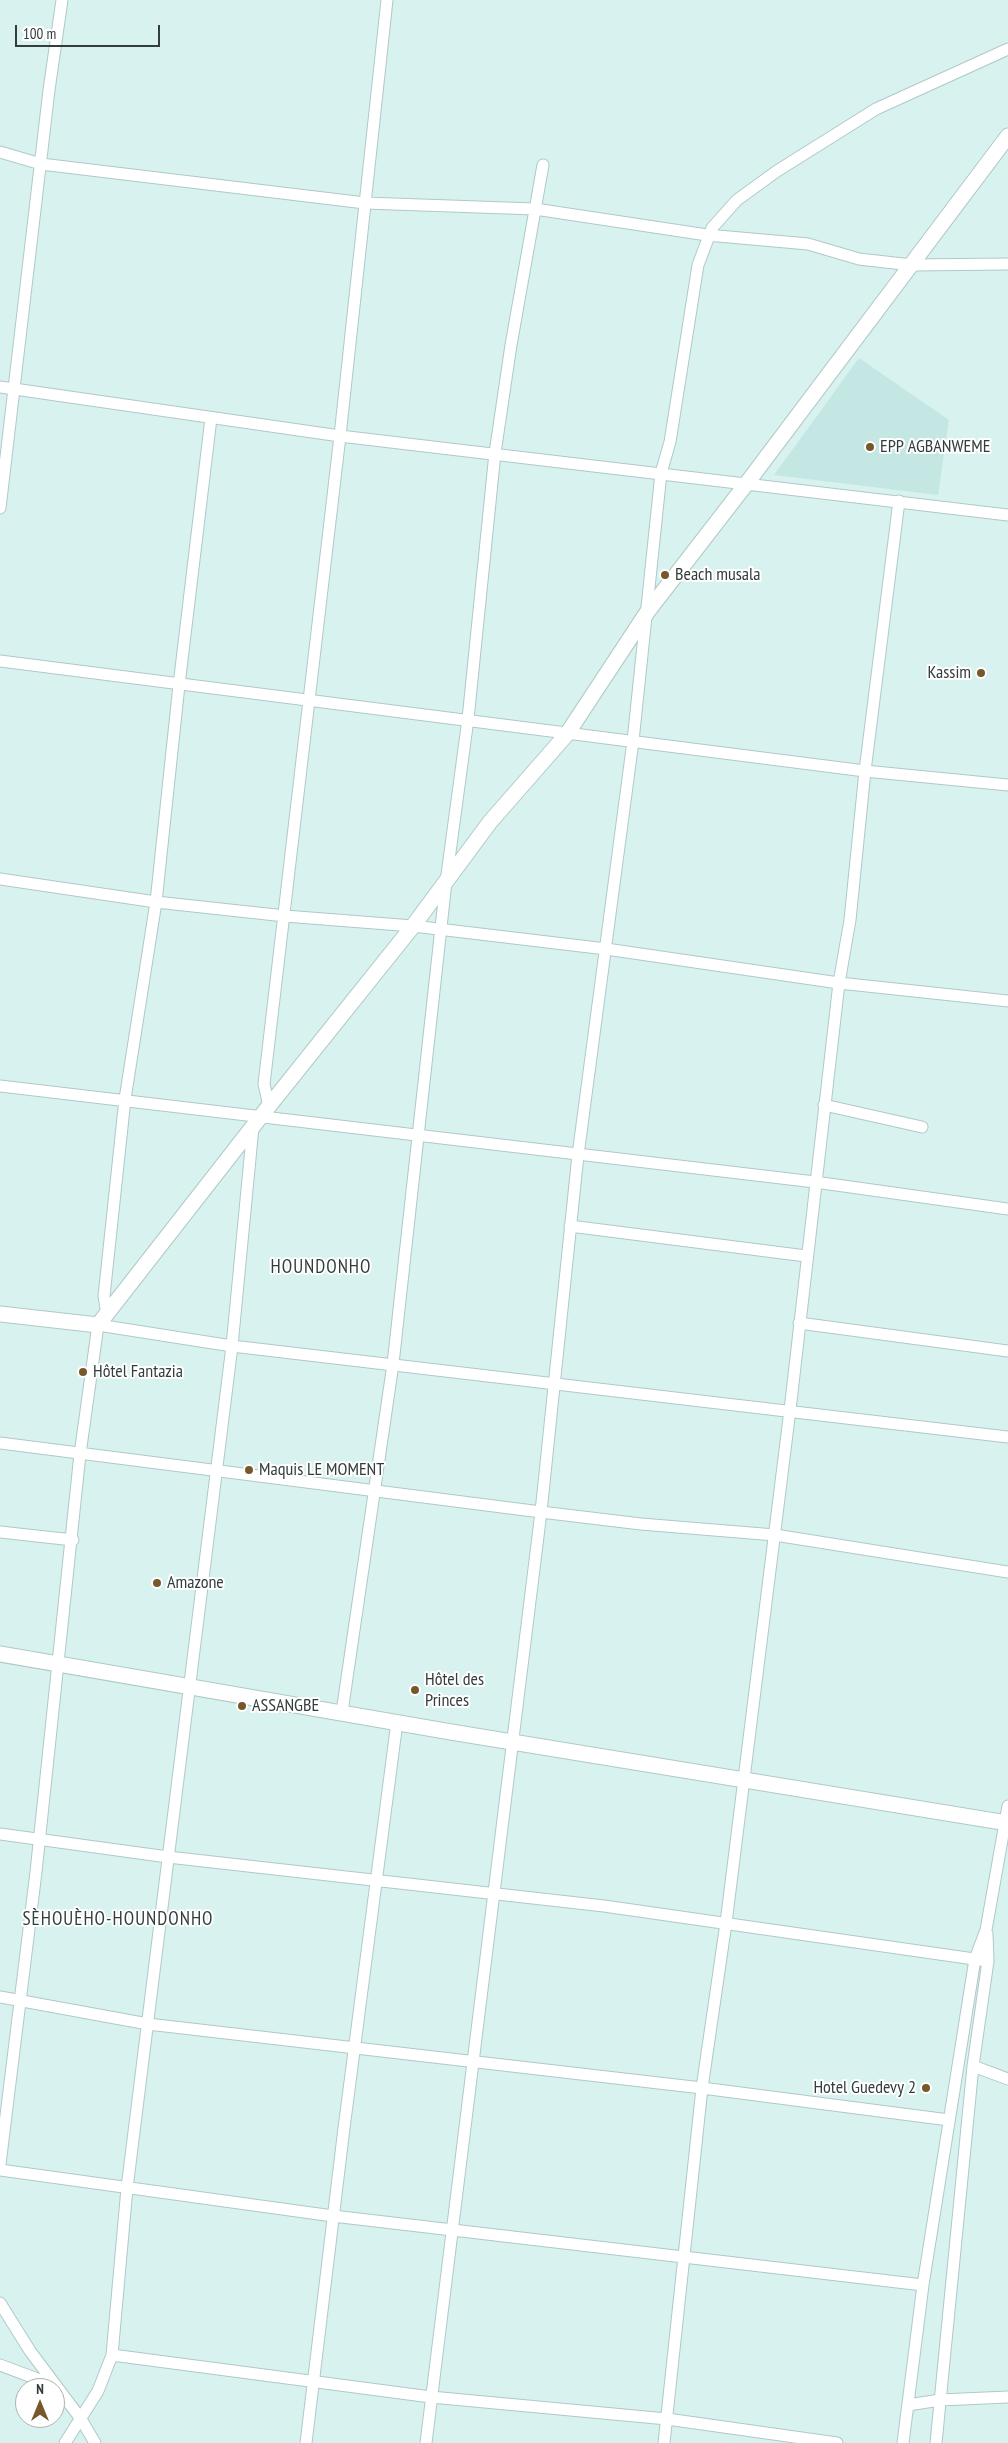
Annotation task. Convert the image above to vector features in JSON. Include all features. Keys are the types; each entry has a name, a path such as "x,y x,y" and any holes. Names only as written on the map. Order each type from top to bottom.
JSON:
{"main road":[{"path":"0,1314 103,1320 261,1116 413,926 490,822 567,734 648,611 747,483 1008,136"},
{"path":"0,1654 59,1666 342,1712 743,1781 1007,1822"}],"street":[{"path":"0,508 16,390 41,164 62,0"},
{"path":"65,2443 98,2391 112,2356 127,2188 285,916 308,701 340,436 387,0"},
{"path":"426,2443 471,2062 541,1512 578,1155 633,741 661,473 670,442 698,265 707,235 737,200 777,172 876,109 1008,49"},
{"path":"0,152 41,164 365,203 535,209 707,235 808,244 859,259 912,265 1008,264"},
{"path":"342,1712 376,1491 393,1364 446,882 468,719 496,453 511,345 543,165"},
{"path":"0,387 340,436 1008,515"},
{"path":"0,2164 21,2000 59,1666 80,1454 103,1320 125,1099 156,902 179,685 211,418"},
{"path":"664,2443 702,2088 726,1923 775,1535 824,1105 839,983 850,920 865,771 899,501"},
{"path":"0,661 308,701 468,719 567,734 865,771 1008,785"},
{"path":"0,879 156,902 285,916 413,926 442,931 606,949 839,983 1008,1001"},
{"path":"0,1086 125,1099 578,1155 816,1182 1008,1209"},
{"path":"824,1105 922,1127"},
{"path":"570,1226 806,1256"},
{"path":"103,1320 232,1346 554,1382 1008,1437"},
{"path":"799,1323 1008,1351"},
{"path":"0,1443 641,1524 775,1535 1008,1572"},
{"path":"0,1532 72,1540"},
{"path":"306,2443 315,2381 333,2216 397,1722"},
{"path":"903,2443 923,2285 975,1959 986,1930 1007,1822 1008,1806"},
{"path":"0,1834 168,1857 493,1893 726,1923 988,1961"},
{"path":"936,2443 973,2066 988,1961 986,1930"},
{"path":"0,1997 148,2024 702,2088 949,2120"},
{"path":"973,2066 1008,2079"},
{"path":"0,2170 333,2216 923,2285"},
{"path":"938,2198 960,2201"},
{"path":"0,2303 30,2351 50,2378"},
{"path":"112,2356 315,2381 431,2398 667,2419 837,2443"},
{"path":"0,2365 35,2378"},
{"path":"908,2405 940,2400 1008,2397"},
{"path":"65,2398 81,2419 95,2443"}],"shaded area":[{"name":"EPP AGBANWEME","path":"859,358 949,420 938,495 774,475"}],"place":[{"name":"EPP AGBANWEME","path":"870,447"},
{"name":"Beach musala","path":"665,575"},
{"name":"Kassim","path":"981,673"},
{"name":"Hôtel Fantazia","path":"83,1372"},
{"name":"Maquis LE MOMENT","path":"249,1470"},
{"name":"Amazone","path":"157,1583"},
{"name":"Hôtel des Princes","path":"415,1690"},
{"name":"ASSANGBE","path":"242,1706"},
{"name":"Hotel Guedevy 2","path":"926,2088"}],"district":[{"name":"HOUNDONHO","path":"321,1268"},
{"name":"SÈHOUÈHO-HOUNDONHO","path":"118,1920"}]}
